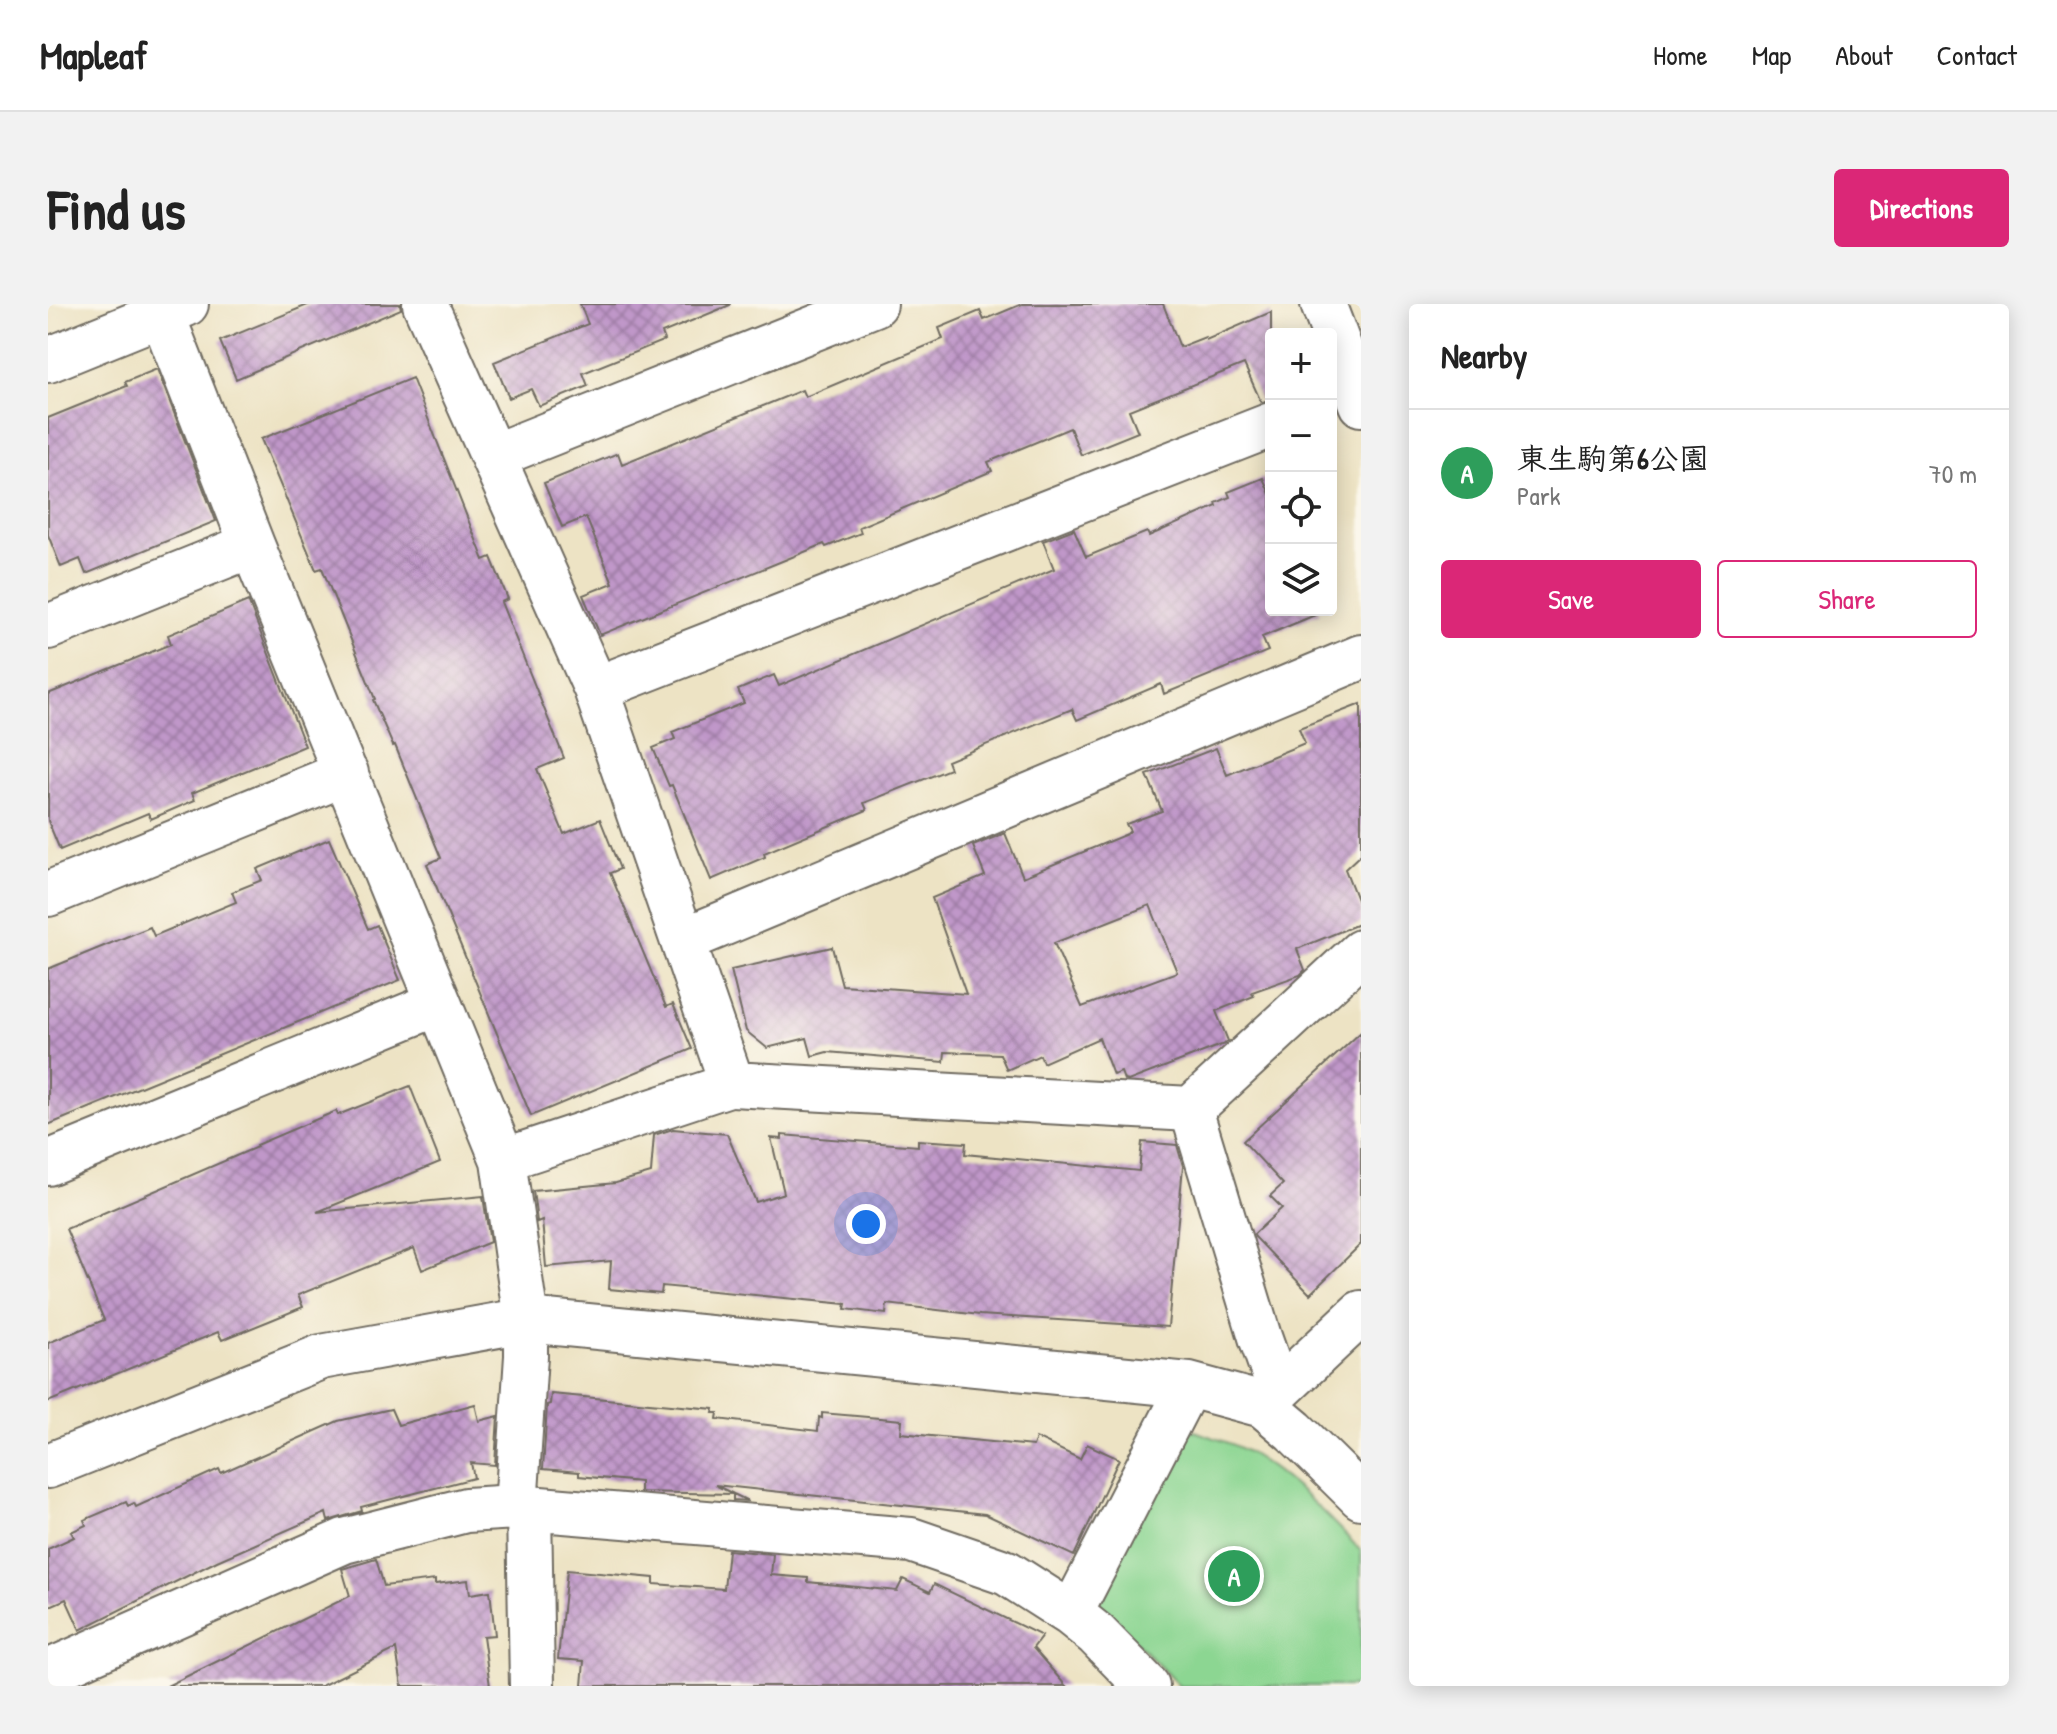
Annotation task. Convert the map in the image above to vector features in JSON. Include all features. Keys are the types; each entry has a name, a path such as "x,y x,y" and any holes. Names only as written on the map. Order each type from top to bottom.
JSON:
{"street":[{"path":"425,304 596,689 732,1084"},
{"path":"494,456 875,304"},
{"path":"1323,304 1349,399"},
{"path":"48,360 174,309 252,545 503,1160 526,1320 523,1508 532,1686"},
{"path":"596,689 1265,427"},
{"path":"48,627 252,545"},
{"path":"684,940 1361,657"},
{"path":"48,894 346,773"},
{"path":"503,1160 732,1084 1191,1109 1361,952"},
{"path":"48,1163 439,1003"},
{"path":"1191,1109 1271,1398 1294,1431 1361,1497"},
{"path":"1271,1398 1361,1313"},
{"path":"48,1466 321,1357 526,1320 1189,1385 1271,1398"},
{"path":"1071,1614 1189,1385"},
{"path":"48,1672 344,1541 466,1510 523,1508 911,1540 1007,1573 1096,1634 1147,1686"}],"green space":[{"path":"1183,1427 1233,1445 1264,1462 1308,1498 1361,1551 1361,1686 1179,1686 1095,1600"}],"building":[{"path":"310,304 400,304 401,309 236,379 220,341"},
{"path":"580,304 730,305 662,333 665,340 583,373 588,386 539,406 531,389 509,398 494,362 588,324"},
{"path":"1022,304 1163,304 1180,347 1205,337 1206,340 1271,312 1271,328 1265,328 1265,402 1261,402 1244,364 1129,410 1138,432 1081,455 1070,428 988,462 992,471 859,527 861,533 826,547 824,544 600,635 583,595 613,583 586,517 562,527 544,483 618,453 622,464 802,390 805,397 943,339 939,328 980,311 984,320"},
{"path":"157,369 216,521 86,574 80,559 61,567 48,535 48,418 127,386 125,382"},
{"path":"412,378 484,560 491,557 508,599 501,602 564,758 537,769 564,834 600,819 620,869 610,873 666,1007 673,1004 692,1049 531,1116 427,864 441,858 395,745 373,700 322,568 316,570 261,439"},
{"path":"1263,478 1265,482 1265,616 1313,616 1262,637 1268,651 1164,694 1161,684 1077,720 1072,709 947,761 950,769 864,803 867,810 764,853 765,857 711,880 672,785 669,786 653,748 675,739 672,732 744,703 738,690 774,675 779,686 1054,569 1043,541 1074,529 1086,557 1147,532 1149,536 1217,506 1216,503 1230,497 1228,492"},
{"path":"248,601 305,746 192,793 195,800 151,819 148,813 60,850 48,821 48,694 171,644 168,635"},
{"path":"1361,704 1361,854 1345,869 1361,910 1361,923 1297,949 1305,970 1300,975 1252,992 1254,996 1216,1011 1228,1041 1224,1044 1128,1081 1124,1080 1121,1072 1113,1075 1099,1038 1043,1063 1040,1055 1007,1070 1000,1054 945,1052 944,1062 827,1052 812,1056 807,1038 767,1048 746,1031 731,970 832,947 842,985 966,994 932,898 985,876 973,846 1005,833 1023,877 1127,834 1130,831 1126,824 1162,811 1147,775 1216,748 1227,775 1305,743 1299,728","holes":["1150,905 1177,972 1082,1007 1054,943"]},
{"path":"329,839 368,929 377,925 400,980 48,1125 48,969 150,927 154,936 236,902 232,892 262,880 257,869"},
{"path":"1361,1032 1361,1244 1310,1294 1255,1237 1254,1234 1282,1208 1270,1196 1283,1184 1243,1141"},
{"path":"410,1086 440,1162 317,1212 483,1196 490,1242 422,1270 414,1248 298,1295 303,1307 222,1340 218,1332 48,1402 48,1343 104,1320 66,1229 336,1111 338,1115"},
{"path":"673,1129 727,1134 756,1202 784,1193 771,1138 782,1139 782,1135 918,1146 918,1140 966,1143 965,1154 1139,1171 1142,1142 1177,1145 1183,1166 1168,1327 980,1315 887,1304 886,1314 845,1309 846,1304 662,1286 661,1294 609,1289 611,1261 546,1267 542,1220 537,1222 533,1191 616,1183 651,1173 654,1135"},
{"path":"551,1394 714,1409 713,1413 718,1413 717,1419 818,1431 822,1413 902,1420 901,1433 1033,1446 1036,1438 1080,1459 1087,1444 1119,1459 1074,1556 985,1514 715,1485 748,1501 733,1500 733,1494 640,1492 640,1482 543,1469 547,1405 550,1404"},
{"path":"475,1404 479,1421 498,1416 495,1465 471,1463 474,1478 361,1507 362,1511 328,1521 326,1513 217,1561 80,1630 66,1599 48,1607 48,1549 74,1537 71,1532 86,1525 84,1520 126,1502 128,1506 134,1503 136,1507 219,1469 221,1473 338,1421 391,1409 398,1425"},
{"path":"728,1550 773,1554 771,1575 808,1578 808,1582 897,1591 903,1579 930,1592 934,1584 1042,1636 1033,1648 1066,1686 582,1686 584,1661 558,1659 567,1570 654,1578 654,1584 724,1589"},
{"path":"376,1559 384,1586 468,1580 470,1594 490,1591 495,1635 483,1636 490,1686 402,1686 396,1649 321,1686 167,1686 350,1596 342,1569"}],"place":[{"name":"東生駒第6公園","path":"1234,1576"}]}
